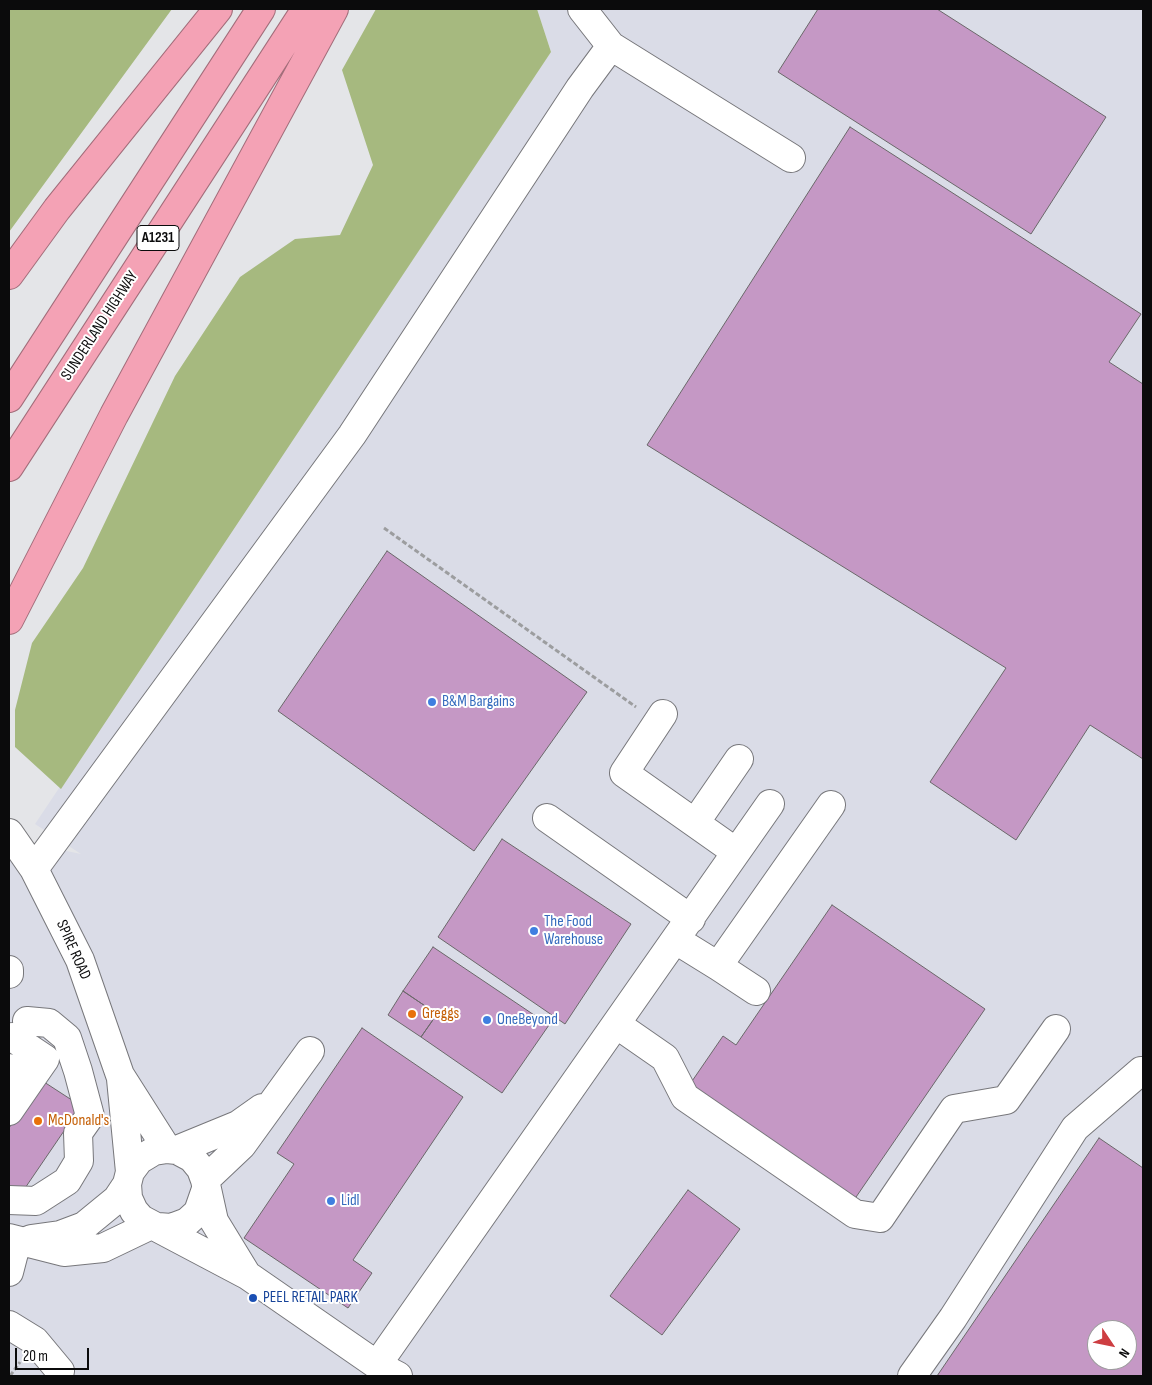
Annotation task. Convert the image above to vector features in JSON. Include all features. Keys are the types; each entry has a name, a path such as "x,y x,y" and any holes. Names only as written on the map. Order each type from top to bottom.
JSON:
{"highway":[{"path":"9,275 57,209 218,9"},
{"name":"A1231","path":"9,398 262,9"},
{"name":"SUNDERLAND HIGHWAY","path":"9,466 306,9"},
{"path":"9,620 114,415 334,9"}],"street":[{"path":"582,9 612,46 792,158"},
{"path":"34,869 352,435 580,88 612,46"},
{"path":"660,718 624,773 736,852"},
{"path":"695,823 739,759"},
{"path":"388,1370 616,1024 770,804"},
{"path":"718,966 831,805"},
{"path":"547,818 683,929 718,966 756,991"},
{"name":"SPIRE ROAD","path":"9,833 34,869 80,960 120,1075 128,1198 134,1211 155,1226 247,1275 388,1370"},
{"path":"9,1111 19,1075 45,1059 20,1029 49,1022 67,1038 90,1116 78,1133 79,1161 67,1180 36,1201 18,1201"},
{"path":"616,1024 665,1058 685,1097 855,1214 880,1218 954,1108 1006,1100 1056,1029"},
{"path":"13,1239 64,1252 103,1248 155,1226 171,1228 187,1222 198,1212 205,1185 242,1145 310,1051"},
{"path":"912,1376 953,1318 1075,1128 1141,1071 1143,1073"},
{"name":"SPIRE ROAD","path":"120,1075 172,1149 192,1158 201,1169 214,1221 247,1275"},
{"path":"13,1239 60,1235 84,1226 117,1199 128,1178 144,1156 172,1149 238,1125 278,1096"},
{"path":"9,1272 13,1239"},
{"path":"9,1325 35,1341 60,1371"}],"path":[{"path":"384,528 660,718"}],"shaded area":[{"path":"537,9 1143,9 1143,1376 9,1376 9,839 81,854 35,824 551,52"}],"green space":[{"path":"9,9 172,9 9,232"},
{"path":"376,9 537,9 551,52 61,789 15,747 15,710 32,643 83,568 175,376 240,277 295,239 340,235 373,165 342,70"}],"building":[{"path":"818,9 937,9 1106,117 1031,234 778,72"},
{"path":"850,127 1141,314 1109,362 1143,384 1143,759 1090,725 1016,840 930,782 1006,668 647,445"},
{"name":"B&M Bargains","path":"387,551 587,692 474,851 278,711"},
{"name":"The Food Warehouse","path":"502,839 631,924 565,1024 438,937"},
{"path":"832,905 985,1009 854,1200 688,1087 723,1036 736,1045"},
{"name":"OneBeyond","path":"433,947 549,1025 502,1093 421,1037 437,1014 403,991"},
{"name":"Greggs","path":"403,991 437,1014 421,1037 388,1015"},
{"name":"Lidl","path":"362,1028 463,1097 353,1260 372,1273 348,1308 244,1238 294,1164 277,1153"},
{"path":"41,1080 81,1106 21,1194 9,1186 9,1128"},
{"path":"1099,1138 1143,1168 1143,1376 937,1376"},
{"path":"688,1190 740,1229 662,1335 610,1296"}],"place":[{"name":"B&M Bargains","path":"432,702"},
{"name":"The Food Warehouse","path":"534,931"},
{"name":"Greggs","path":"412,1014"},
{"name":"OneBeyond","path":"487,1020"},
{"name":"McDonald's","path":"38,1121"},
{"name":"Lidl","path":"331,1201"},
{"name":"PEEL RETAIL PARK","path":"253,1298"}]}
